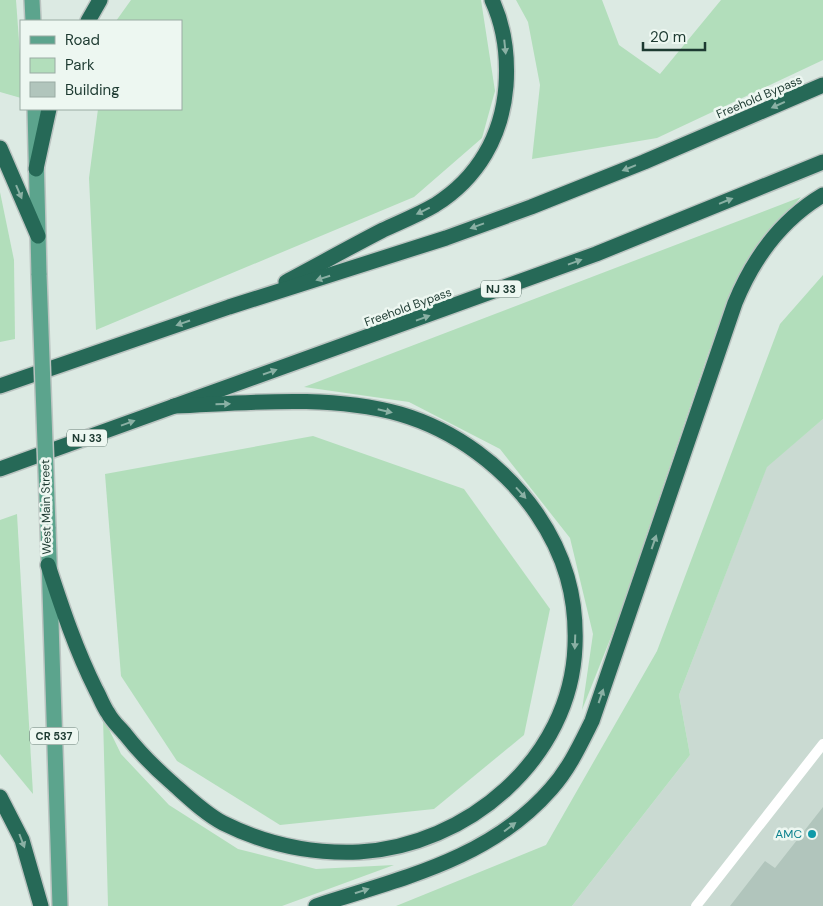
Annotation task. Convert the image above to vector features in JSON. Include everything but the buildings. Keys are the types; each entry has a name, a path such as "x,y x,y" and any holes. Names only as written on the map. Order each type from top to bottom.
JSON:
{"highway":[{"path":"89,20 100,0"},
{"path":"251,301 432,206 466,181 480,164 495,137 504,106 507,70 504,37 492,0"},
{"name":"Freehold Bypass","path":"0,386 251,301 446,238 531,207 644,162 823,85"},
{"path":"36,169 49,110"},
{"path":"0,148 38,236"},
{"name":"Freehold Bypass","path":"0,469 340,348 596,254 823,162"},
{"path":"316,906 461,857 511,827 552,789 574,758 592,721 735,303 745,280 762,251 781,228 823,195"},
{"path":"48,566 80,658 108,714 148,762 220,822 251,835 288,846 322,852 360,852 393,847 428,837 475,814 504,792 528,768 555,727 568,692 575,658 576,621 572,591 558,551 527,499 504,474 480,454 452,436 417,420 378,409 336,404 288,402 174,406"},
{"path":"0,797 22,840 41,906"}],"main road":[{"path":"32,0 33,20"},
{"name":"West Main Street","path":"35,110 60,906"}],"lane":[{"path":"696,906 823,744"}],"shaded area":[{"path":"823,419 823,906 572,906 690,755 679,695 767,466"}],"green space":[{"path":"0,0 16,0 20,54 20,98 0,92"},
{"path":"131,0 481,0 495,91 482,138 414,197 96,330 89,178 98,110 182,110 182,20 117,20"},
{"path":"516,0 602,0 619,45 660,74 721,0 823,0 823,60 657,138 532,159 540,85 528,22"},
{"path":"0,192 14,260 15,339 0,342"},
{"path":"801,197 751,253 709,351 617,622 582,710 593,634 570,538 500,449 409,402 304,387"},
{"path":"823,275 823,419 767,467 679,695 690,755 572,906 396,906 546,845 657,651 780,324"},
{"path":"313,436 464,489 550,609 524,735 434,809 280,825 177,761 121,676 105,474"},
{"path":"17,514 33,794 0,754 0,520"},
{"path":"103,717 121,754 169,805 238,849 316,869 394,865 282,906 108,906"}],"place":[{"name":"AMC","path":"812,834"}]}
